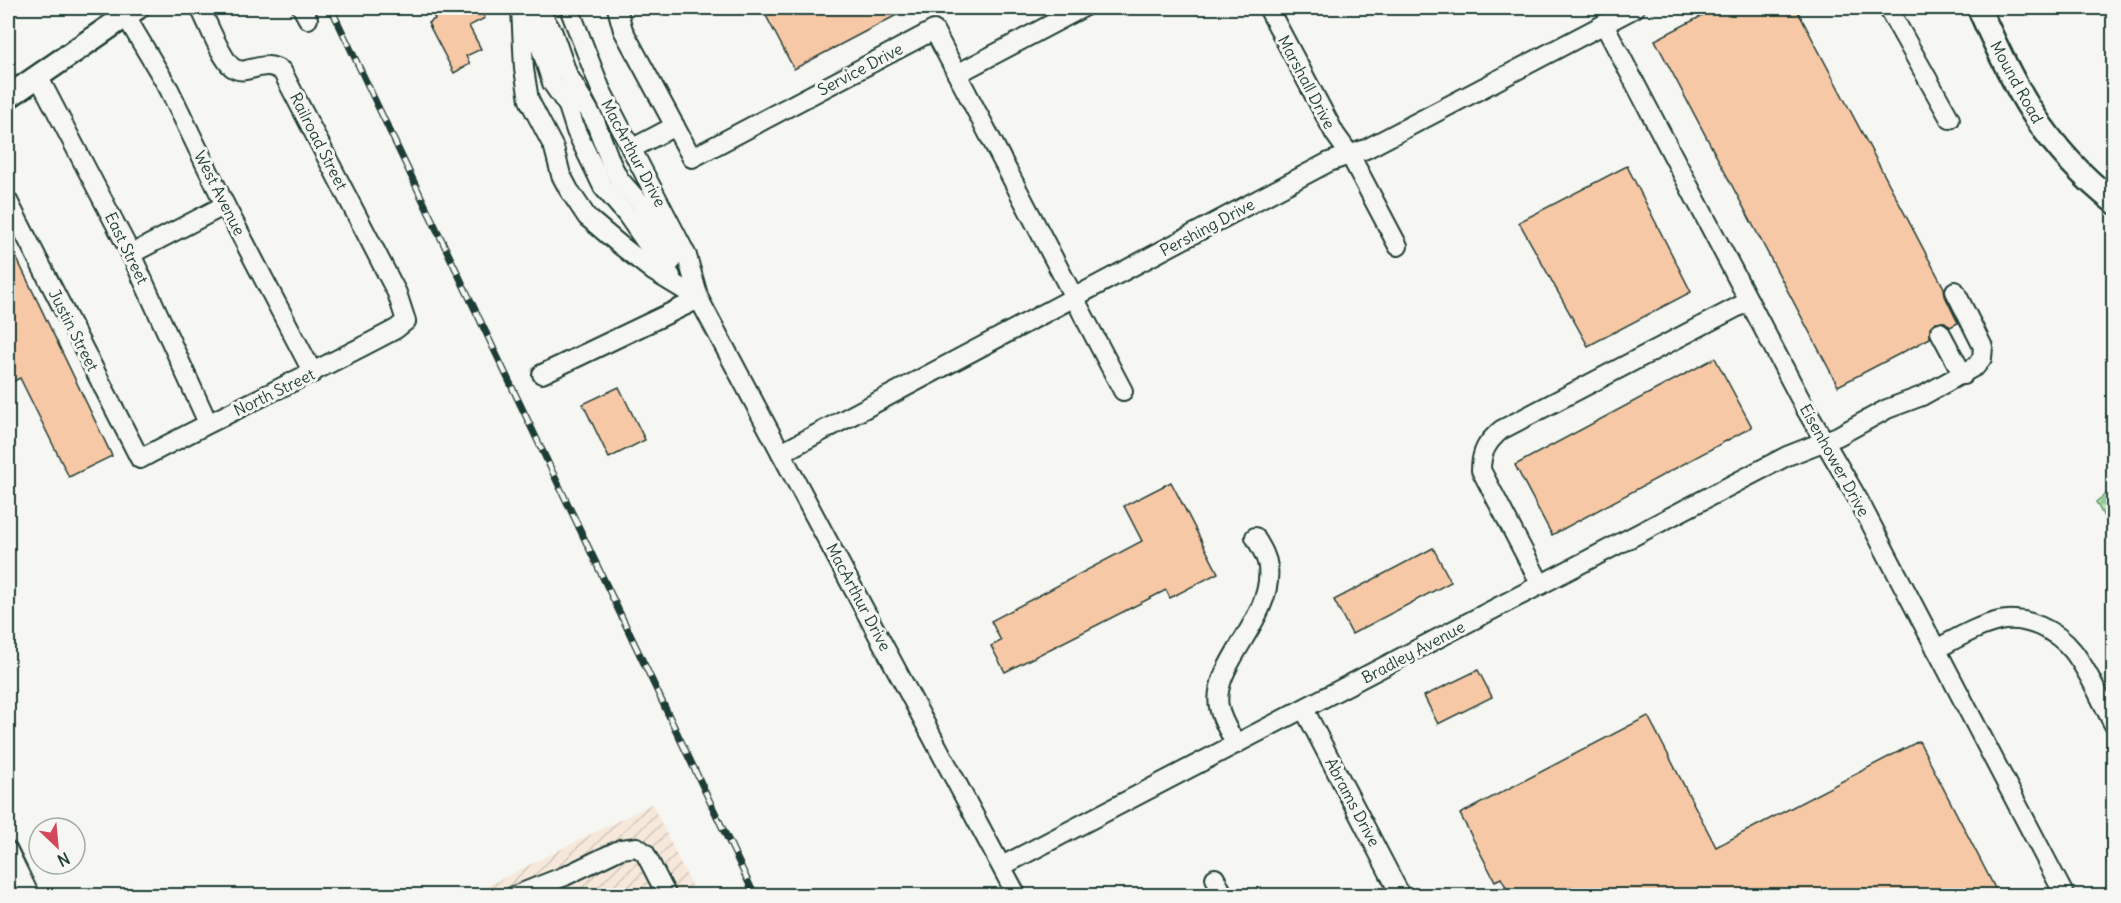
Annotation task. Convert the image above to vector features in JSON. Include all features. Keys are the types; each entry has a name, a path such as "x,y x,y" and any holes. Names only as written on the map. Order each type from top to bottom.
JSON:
{"main road":[{"name":"Mound Road","path":"1978,8 2008,73 2036,120 2075,167 2114,201"},
{"path":"8,96 67,56 125,10"}],"street":[{"name":"Railroad Street","path":"200,8 232,68 240,70 273,65 282,71 397,292 406,321"},
{"path":"523,8 524,69 529,100 554,148 561,175 569,190 587,217 612,238 653,271 699,298"},
{"path":"523,8 537,36 552,82 568,106 576,131 603,187 627,215 661,264 683,288"},
{"path":"538,8 553,33 567,73 595,121 619,179 641,204 683,288"},
{"name":"MacArthur Drive","path":"569,8 601,90 687,256 699,298 1017,896"},
{"path":"617,8 623,30 675,126 631,149"},
{"path":"1082,8 957,74 1123,391"},
{"name":"Marshall Drive","path":"1268,8 1398,246"},
{"name":"Pershing Drive","path":"781,453 1329,162 1366,149 1635,8"},
{"path":"1888,8 1950,119"},
{"name":"West Avenue","path":"125,10 168,89 225,205 313,373"},
{"name":"Eisenhower Drive","path":"1604,24 1749,301 1859,501 2065,896"},
{"name":"Service Drive","path":"675,126 692,158 934,30 957,74"},
{"name":"East Street","path":"38,76 131,254 208,423"},
{"name":"Justin Street","path":"8,201 140,459"},
{"path":"131,254 225,205"},
{"path":"1940,333 1963,375 1982,358 1983,347 1955,291"},
{"path":"542,374 699,298"},
{"path":"1540,585 1481,470 1483,452 1489,440 1501,430 1749,301"},
{"name":"North Street","path":"140,459 208,423 313,373 396,329 406,321"},
{"name":"Bradley Avenue","path":"1002,866 1787,456 1824,441 1887,409 1922,396 1963,375"},
{"path":"1236,744 1221,715 1218,696 1220,683 1263,604 1268,567 1255,537"},
{"path":"1936,649 1976,629 2002,620 2034,624 2056,636 2073,651 2114,725"},
{"name":"Abrams Drive","path":"1304,709 1401,896"},
{"path":"514,896 565,876 621,849 637,847 645,853 667,896"},
{"path":"8,851 30,896"},
{"path":"1215,878 1224,896"}],"shaded area":[{"path":"652,804 696,895 467,896"}],"green space":[{"path":"2113,488 2113,534 2096,502"}],"building":[{"path":"429,8 479,8 485,18 469,26 481,49 466,56 470,64 454,73 428,23 435,19"},
{"path":"762,8 910,8 794,69"},
{"path":"1717,8 1796,8 1944,288 1945,296 1958,323 1950,327 1945,322 1935,322 1930,327 1930,338 1838,386 1655,40"},
{"path":"1627,166 1691,292 1588,346 1519,222"},
{"path":"8,240 112,456 69,477 20,378 8,384"},
{"path":"1715,358 1752,427 1552,535 1515,465"},
{"path":"619,387 645,440 609,458 583,404"},
{"path":"1171,482 1218,573 1170,598 1166,590 1005,672 991,646 1001,641 991,621 1142,541 1124,506"},
{"path":"1433,548 1451,582 1352,634 1334,600"},
{"path":"1478,670 1492,697 1438,724 1424,696"},
{"path":"1648,716 1716,847 1919,741 1999,896 1511,896 1501,878 1495,881 1460,814"}],"railway":[{"path":"331,8 755,896"}]}
